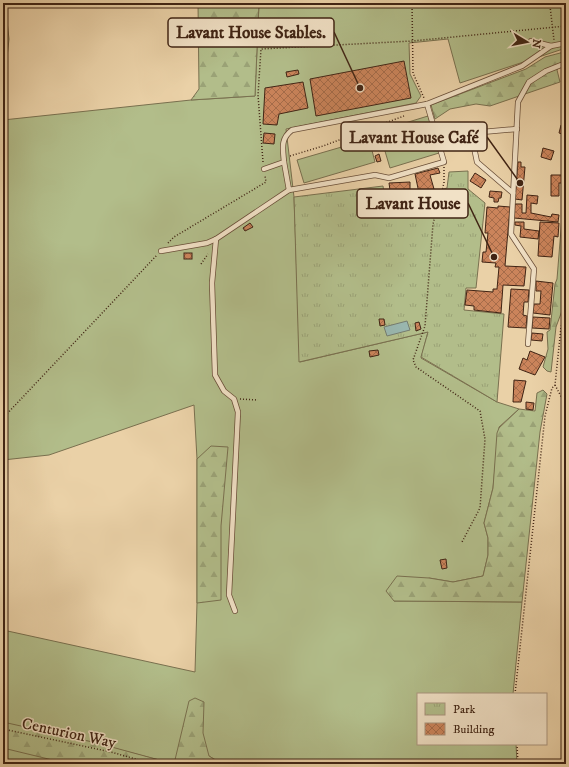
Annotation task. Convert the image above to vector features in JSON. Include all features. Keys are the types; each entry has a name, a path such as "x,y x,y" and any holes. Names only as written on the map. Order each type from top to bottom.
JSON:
{"lane":[{"path":"531,41 553,46"},
{"path":"289,190 282,145 285,136 292,130 427,104 522,66 553,46 566,43"},
{"path":"528,344 534,269 510,234 518,102 529,82 546,71 566,63"},
{"path":"161,251 213,240 289,190 375,175 389,178 444,162 427,104"},
{"path":"513,193 477,162 472,133 517,129"},
{"path":"264,169 284,160"},
{"path":"213,240 212,283 215,375 224,391 234,399 238,412 230,595 235,611"}],"path":[{"path":"412,3 413,74 427,104"},
{"path":"550,6 553,27 553,46"},
{"path":"3,418 174,237 266,182 258,95 261,49 412,41 566,26"},
{"path":"284,160 406,115"},
{"path":"444,162 444,183 434,224 425,326 413,360 416,367 480,411 485,439 480,508 462,542"},
{"path":"201,264 209,252 213,240"},
{"path":"515,693 545,416 552,388 555,385 561,327 566,309"},
{"path":"555,385 566,406"},
{"path":"234,399 258,400"},
{"name":"Centurion Way","path":"3,729 111,752 153,764"},
{"path":"517,745 518,764"}],"green space":[{"path":"3,3 5,3 9,39 3,95"},
{"path":"198,3 259,3 255,96 191,100 199,89"},
{"path":"259,3 566,3 566,48 460,83 448,39 409,43 410,74 421,96 416,103 286,129 294,197 300,362 428,332 421,358 497,402 519,409 499,427 493,488 484,523 488,538 488,555 483,576 453,582 429,578 394,601 522,602 513,693 417,693 417,745 516,745 517,764 222,764 209,756 174,764 83,740 75,764 3,764 3,630 195,672 197,603 197,459 194,405 49,455 3,460 3,120 191,100 255,96"},
{"path":"564,52 566,59 557,70 560,82 490,106 476,104 450,109 435,119 431,105 526,69 545,57"},
{"path":"428,116 439,153 390,168 379,131"},
{"path":"369,139 375,162 304,183 297,160"},
{"path":"468,171 468,189 485,203 476,288 466,288 464,310 504,314 497,402 421,357 428,332 299,362 294,197 383,186 384,193 409,193 419,196 447,188 449,172"},
{"path":"565,214 566,300 556,327 551,372 547,371 543,367 548,349 547,332 550,330 555,284 557,279 562,217"},
{"path":"543,390 547,394 540,432 522,602 394,601 386,591 397,576 429,578 453,582 483,576 488,555 488,538 484,523 493,488 497,433 499,428 519,409 535,411 537,393"},
{"path":"211,446 228,447 221,526 221,600 197,603 197,459"},
{"path":"195,698 204,702 203,733 209,756 222,764 174,764 189,701"},
{"path":"3,722 97,743 174,764 69,764 3,748"}],"water":[{"path":"407,321 410,330 387,336 384,327"}],"building":[{"path":"404,61 411,98 316,116 310,79"},
{"path":"298,70 299,74 287,77 286,72"},
{"path":"303,82 308,108 279,114 277,125 263,124 265,88"},
{"path":"561,125 566,127 566,135 559,133"},
{"path":"264,133 275,134 274,144 263,143"},
{"path":"543,148 554,151 551,160 541,157"},
{"path":"379,154 381,161 377,162 375,156"},
{"path":"518,162 521,162 521,167 525,167 522,200 515,199"},
{"path":"438,168 440,173 430,175 434,189 419,193 415,174"},
{"path":"475,173 486,180 481,188 470,181"},
{"path":"551,175 566,175 566,183 559,183 559,196 551,196"},
{"path":"410,182 410,189 390,190 389,183"},
{"path":"490,191 502,192 501,198 499,198 498,202 494,202 494,198 489,197"},
{"path":"527,195 538,196 537,204 531,203 531,213 551,217 552,214 559,215 558,222 514,218 515,204 522,204 522,213 526,213"},
{"path":"498,206 510,207 505,266 526,267 524,286 503,285 501,313 474,310 474,306 465,305 467,290 493,292 493,289 497,289 499,267 495,267 496,263 482,262 483,252 486,252 488,233 485,233 487,207 498,208"},
{"path":"515,222 524,222 524,229 539,231 538,239 520,237 521,226 515,225"},
{"path":"540,222 559,223 558,237 554,236 552,257 538,256"},
{"path":"250,223 253,227 245,231 243,228"},
{"path":"184,253 192,253 192,259 184,259"},
{"path":"536,281 553,283 550,315 533,313 534,304 540,304 541,291 536,291"},
{"path":"511,289 529,290 528,302 524,302 523,315 527,316 526,328 508,327"},
{"path":"533,317 550,318 549,329 532,328"},
{"path":"379,319 384,319 385,325 380,326"},
{"path":"419,322 421,329 416,331 415,323"},
{"path":"532,333 543,334 542,341 531,340"},
{"path":"378,350 379,355 370,357 369,351"},
{"path":"530,351 545,357 535,375 519,369 523,358 527,360"},
{"path":"514,380 526,381 521,402 513,402"},
{"path":"526,402 534,403 533,410 526,409"},
{"path":"446,559 447,568 442,569 440,560"}],"place":[{"name":"Lavant House Stables.","path":"360,88"},
{"name":"Lavant House Café","path":"520,183"},
{"name":"Lavant House","path":"494,257"}]}
